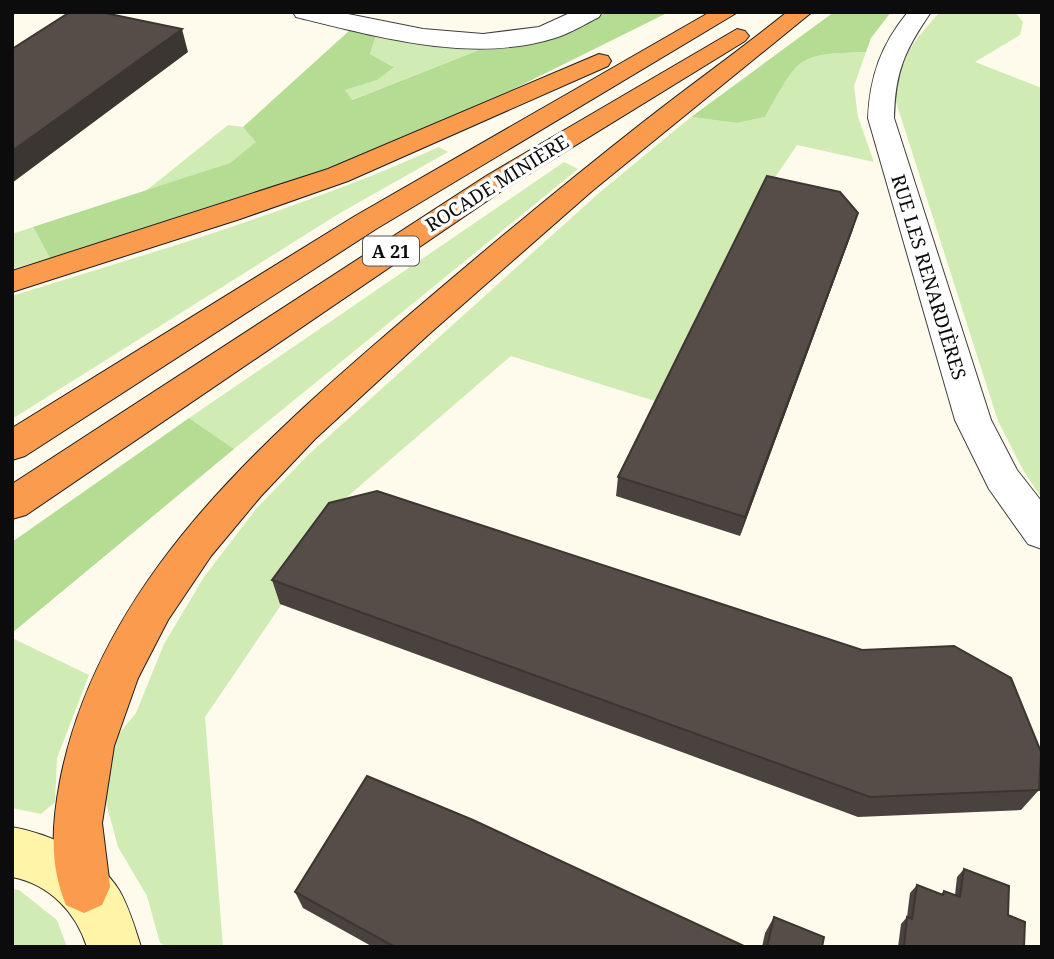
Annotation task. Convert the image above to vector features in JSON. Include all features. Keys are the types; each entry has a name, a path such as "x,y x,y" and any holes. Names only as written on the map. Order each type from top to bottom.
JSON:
{"highway":[{"path":"12,282 230,214 338,175 706,12"},
{"name":"ROCADE MINIÈRE","path":"12,446 117,377 400,202 727,12"},
{"name":"ROCADE MINIÈRE","path":"12,503 496,182 779,12"},
{"path":"84,887 77,826 85,768 110,690 139,630 177,571 218,517 286,445 502,251 801,12"}],"main road":[{"path":"12,852 28,854 84,887 102,911 114,947"}],"street":[{"path":"304,12 467,43 509,41 544,34 591,12"},
{"name":"RUE LES RENARDIÈRES","path":"920,12 892,49 881,83 881,118 973,420 1003,479 1042,533"}],"green space":[{"path":"608,12 669,12 447,122 326,169 50,258 33,227 230,163 256,142 243,127 350,30 376,35 370,54 394,67 377,80 345,90 352,100 479,50 543,42"},
{"path":"834,12 891,12 871,38 866,52 825,55 802,63 785,82 765,117 737,123 691,117"},
{"path":"940,12 1015,12 1023,22 1020,35 975,62 1042,88 1042,499 1023,470 998,421 896,102 900,74 908,53"},
{"path":"376,35 450,48 479,50 351,100 344,90 377,80 393,66 370,54"},
{"path":"866,52 854,86 858,117 874,162 797,145 763,195 661,403 511,356 326,515 334,527 205,717 223,947 169,947 160,943 147,896 118,847 103,791 112,742 136,713 164,644 204,577 256,509 308,455 599,193 691,117 737,123 765,117 785,82 802,63 825,55"},
{"path":"228,125 243,127 257,142 230,163 142,194"},
{"path":"439,147 448,152 340,213 12,419 12,296 281,210"},
{"path":"564,162 578,169 234,449 189,418"},
{"path":"33,227 50,258 12,269 12,234"},
{"path":"189,418 234,449 12,633 12,542"},
{"path":"12,638 89,675 57,758 55,802 41,814 12,808"},
{"path":"12,889 19,890 57,920 67,947 12,947"}],"building":[{"path":"70,12 100,12 182,29 12,151 12,49"},
{"path":"767,176 840,192 858,213 745,517 618,477"},
{"path":"377,491 862,650 954,646 1011,678 1041,752 1039,790 870,797 272,580 329,503"},
{"path":"367,776 473,820 746,947 395,947 295,892"},
{"path":"964,869 1009,886 1008,915 1025,922 1024,947 904,947 907,917 912,919 917,885 943,895 944,891 960,897"},
{"path":"774,917 824,937 822,947 767,947"}]}
